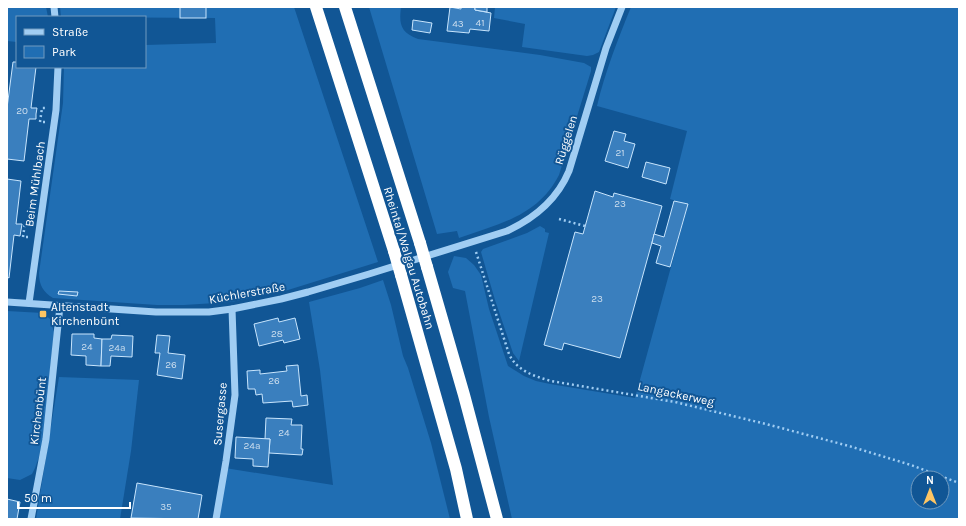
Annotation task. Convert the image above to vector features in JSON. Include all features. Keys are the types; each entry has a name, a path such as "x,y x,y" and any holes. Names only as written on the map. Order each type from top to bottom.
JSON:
{"highway":[{"name":"Rheintal/Walgau Autobahn","path":"316,7 394,251 456,469 467,519"},
{"name":"Rheintal/Walgau Autobahn","path":"346,7 420,243 466,402 497,519"}],"street":[{"name":"Rüggelen","path":"482,239 507,231 530,218 548,204 562,186 569,171 606,48 622,7"},
{"name":"Beim Mühlbach","path":"29,303 57,96 58,68"},
{"name":"Küchlerstraße","path":"7,302 156,312 209,312 232,310 308,292 482,239"},
{"name":"Kirchenbünt","path":"31,519 46,438 60,306"},
{"name":"Susergasse","path":"216,519 235,395 232,310"}],"path":[{"path":"36,114 41,115"},
{"path":"559,219 585,226"},
{"name":"Langackerweg","path":"473,242 512,361 532,376 551,381 675,402 808,434 904,463 959,483"}],"green space":[{"path":"7,7 46,7 48,16 16,16 16,42 7,41"},
{"path":"60,7 294,7 378,262 288,290 231,302 157,305 53,298 50,296 42,288 39,273 63,103 64,68 146,68 146,45 216,43 215,18 61,16"},
{"path":"369,7 401,7 400,18 402,27 407,33 418,39 540,55 584,63 591,67 559,175 550,189 540,200 516,217 459,238 457,231 437,234"},
{"path":"495,7 616,7 599,52 587,56 522,47 525,24 494,18"},
{"path":"631,7 959,7 959,519 512,519 489,417 465,291 453,288 448,272 454,256 466,258 474,265 481,275 489,309 508,366 524,376 536,381 635,398 688,205 670,199 687,131 597,106 617,43"},
{"path":"540,226 545,229 545,232 549,233 519,361 513,353 481,252 483,249 527,233"},
{"path":"383,280 391,305 403,356 431,443 450,519 216,519 225,468 333,485 320,370 309,302"},
{"path":"7,311 43,313 50,319 54,332 43,438 39,457 32,474 20,480 7,478"},
{"path":"59,377 139,380 131,451 120,519 36,519"}],"building":[{"path":"180,7 206,7 206,18 180,18"},
{"path":"450,7 461,9 461,7 475,7 475,10 491,13 489,31 470,29 469,33 447,31"},
{"path":"475,7 487,7 487,12 475,10"},
{"path":"413,20 432,23 430,33 412,30"},
{"path":"13,62 16,62 16,68 36,68 31,108 37,108 36,119 29,119 24,161 7,159 7,108"},
{"path":"614,131 626,134 624,141 635,144 628,168 605,161"},
{"path":"646,162 670,168 666,184 642,177"},
{"path":"7,179 21,181 16,224 22,224 20,236 14,235 9,278 7,277"},
{"path":"595,191 613,197 614,193 662,206 620,358 564,343 562,350 544,345 575,232 583,234"},
{"path":"674,201 688,204 670,267 656,263 661,246 652,243 654,234 664,237"},
{"path":"59,291 78,292 77,296 58,294"},
{"path":"278,318 279,322 295,318 300,339 284,343 283,340 259,346 254,324"},
{"path":"72,334 94,334 94,338 102,339 101,366 86,365 86,356 71,355"},
{"path":"112,335 133,336 132,357 111,356 110,366 101,366 102,339 111,339"},
{"path":"157,335 170,336 168,353 185,355 182,379 157,375 160,353 155,353"},
{"path":"298,365 301,396 307,395 308,405 293,407 292,401 263,403 262,394 256,395 255,389 248,389 247,371 260,370 260,374 287,371 286,366"},
{"path":"266,418 292,419 291,425 302,425 302,455 269,453 270,439 265,439"},
{"path":"236,437 270,439 268,467 253,466 253,459 235,458"},
{"path":"137,483 202,495 198,519 131,518"},
{"path":"7,499 20,502 17,519 7,519"}],"place":[{"name":"Altenstadt Kirchenbünt","path":"43,314"}]}
